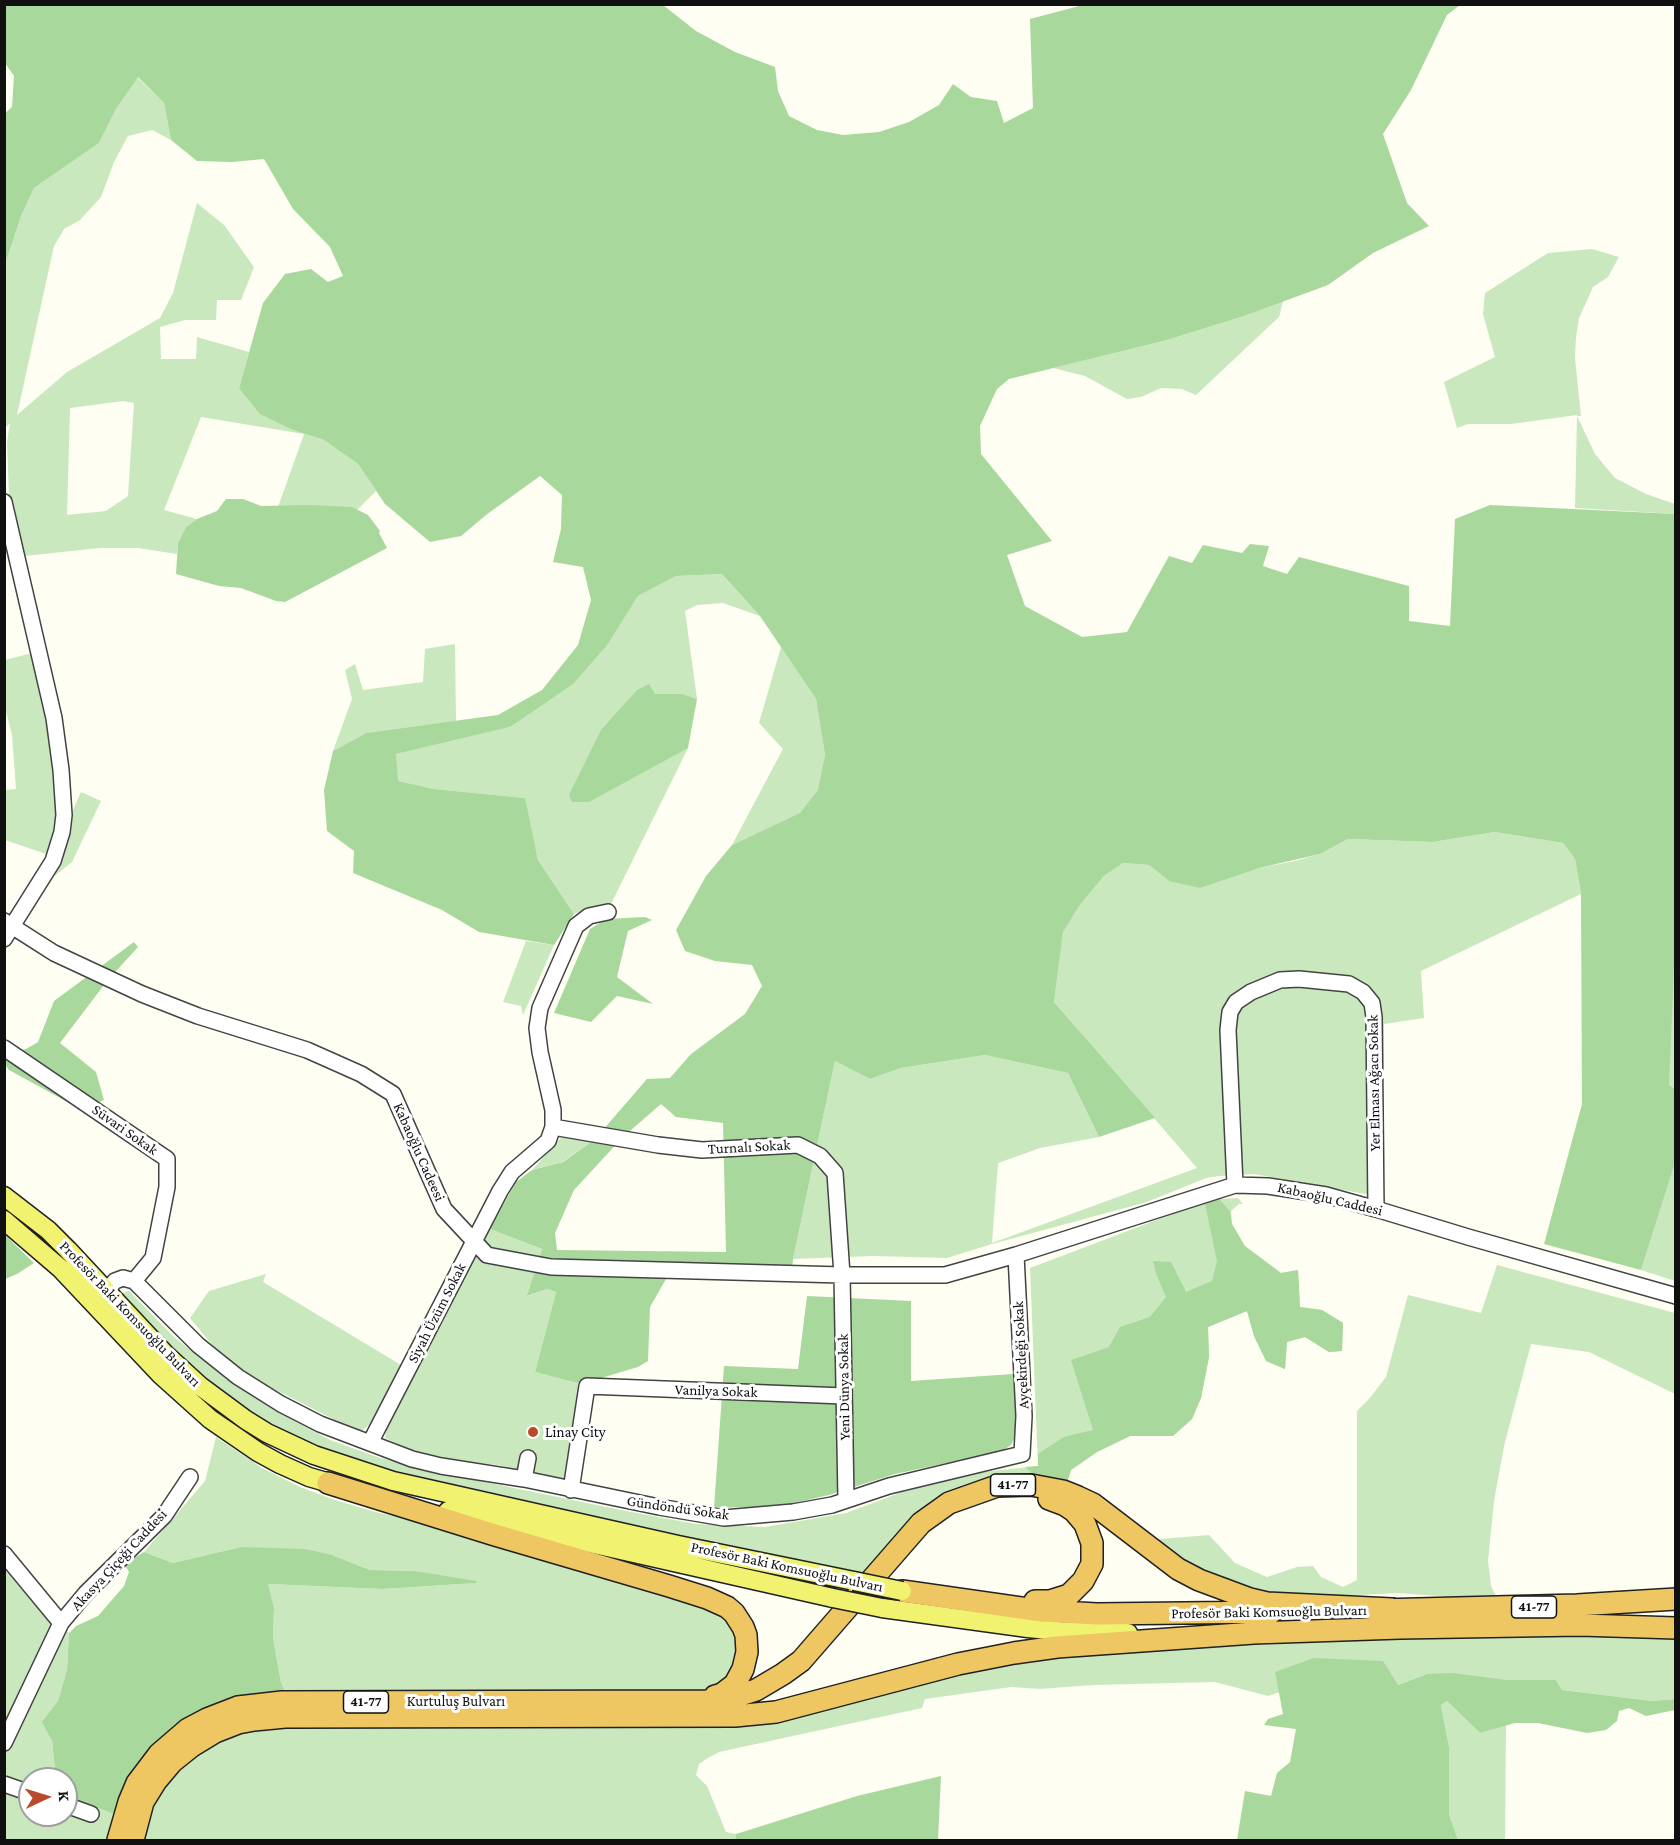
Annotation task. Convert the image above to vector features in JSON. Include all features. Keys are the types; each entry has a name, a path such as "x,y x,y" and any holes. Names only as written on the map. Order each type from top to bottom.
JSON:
{"highway":[{"path":"328,1483 707,1598 727,1607 739,1620 746,1635 747,1652 743,1669 735,1684 723,1694 685,1709"},
{"name":"41-77","path":"685,1709 706,1701 736,1697 756,1690 783,1674 801,1661 817,1644 884,1562 921,1523 949,1503 997,1486 1031,1485 1063,1491 1078,1497 1093,1504 1178,1569 1199,1580 1250,1599 1267,1603 1392,1609"},
{"path":"685,1709 730,1710 778,1692 800,1677 820,1658 903,1557 924,1535 945,1518 965,1507 1006,1496 1047,1498 1074,1511 1089,1532 1093,1552 1092,1564 1077,1589 1060,1598 1039,1601 902,1591"},
{"name":"Profesör Baki Komsuoğlu Bulvarı","path":"902,1591 1042,1611 1097,1614 1577,1605 1676,1599"},
{"name":"Profesör Baki Komsuoğlu Bulvarı","path":"1254,1633 1482,1626 1610,1625 1676,1628"},
{"name":"41-77","path":"685,1709 735,1716 776,1712 958,1664 1014,1653 1057,1647 1254,1633"},
{"name":"Kurtuluş Bulvarı","path":"118,1840 137,1783 159,1754 188,1729 238,1707 300,1702 685,1709"},
{"name":"Kurtuluş Bulvarı","path":"133,1840 143,1802 156,1781 172,1762 206,1737 238,1723 285,1718 685,1709"}],"main road":[{"name":"Profesör Baki Komsuoğlu Bulvarı","path":"4,1196 48,1230 165,1354 200,1386 253,1424 314,1455 393,1481 678,1545 902,1591"},
{"name":"Profesör Baki Komsuoğlu Bulvarı","path":"4,1220 61,1269 156,1370 210,1419 273,1460 309,1477 406,1502 882,1608 950,1619 1059,1631 1254,1633"}],"street":[{"path":"4,502 48,684 59,748 63,796 62,832 59,847 53,861 9,923 4,939"},
{"path":"553,1127 553,1110 537,1028 540,1008 576,926 589,916 608,912"},
{"name":"Kabaoğlu Cadeesi","path":"9,923 54,953 142,994 198,1016 307,1050 362,1074 393,1094 444,1209 487,1255 551,1267 842,1275"},
{"name":"Yer Elması Ağacı Sokak","path":"1235,1185 1228,1030 1230,1012 1236,1002 1251,992 1280,980 1299,979 1349,984 1363,992 1372,1003 1374,1017 1376,1209"},
{"name":"Süvari Sokak","path":"4,1048 167,1159 167,1186 153,1258 134,1281"},
{"name":"Siyah Üzüm Sokak","path":"370,1443 500,1191 512,1172 548,1141 553,1127"},
{"name":"Turnalı Sokak","path":"553,1127 702,1150 798,1145 820,1156 835,1173 842,1275"},
{"name":"Kabaoğlu Caddesi","path":"842,1275 945,1275 1016,1255 1235,1185 1268,1185 1326,1196 1376,1209 1676,1296"},
{"name":"Ayçekirdeği Sokak","path":"1016,1255 1024,1416 1022,1454"},
{"name":"Yeni Dünya Sokak","path":"842,1275 846,1500"},
{"path":"106,1291 115,1281 123,1278 134,1281 198,1345 238,1377 280,1404 320,1424 370,1443"},
{"name":"Vanilya Sokak","path":"571,1490 587,1386 844,1396"},
{"name":"Gündöndü Sokak","path":"370,1443 412,1459 441,1466 524,1479 571,1490 724,1518 793,1512 832,1505 948,1470 1022,1454"},
{"path":"524,1479 528,1458"},
{"name":"Akasya Çiçeği Caddesi","path":"4,1743 61,1623 86,1593 164,1516 190,1476"},
{"path":"4,1554 61,1623"},
{"path":"78,1809 91,1814"}],"green space":[{"path":"6,5 663,5 696,31 735,52 775,67 778,91 789,116 817,130 843,135 879,132 909,122 939,105 953,84 971,97 997,101 1004,123 1033,108 1030,19 1083,5 1460,5 1447,15 1411,90 1383,134 1407,203 1429,226 1373,253 1328,285 1241,317 1167,340 1009,379 997,389 980,426 981,454 1052,541 1007,555 1025,606 1082,637 1127,632 1169,556 1192,563 1203,545 1242,553 1250,544 1269,546 1263,566 1287,574 1299,557 1409,586 1409,621 1450,626 1455,519 1490,505 1675,514 1676,921 1669,1085 1675,1089 1676,1159 1641,1270 1544,1244 1582,1104 1581,894 1575,859 1563,843 1495,832 1433,842 1348,839 1320,854 1259,868 1200,888 1169,881 1149,865 1123,863 1104,876 1079,906 1063,932 1054,1002 1155,1118 1099,1137 1068,1073 985,1055 901,1068 870,1079 835,1061 793,1259 791,1281 686,1269 666,1279 650,1307 648,1361 638,1367 581,1384 535,1372 556,1292 547,1289 527,1296 542,1249 490,1229 516,1182 532,1170 563,1162 595,1139 647,1079 670,1078 691,1054 745,1014 762,986 752,965 715,961 685,951 676,930 706,876 732,845 800,813 818,790 825,755 816,699 760,616 722,574 676,576 638,596 608,644 573,684 510,727 396,754 398,781 434,789 525,798 538,860 574,914 554,945 479,932 442,910 353,873 354,851 327,831 324,790 333,751 366,733 498,715 542,690 578,645 591,600 583,567 553,562 561,529 562,495 540,476 461,536 430,542 385,504 358,464 324,440 293,430 260,414 239,388 263,303 285,274 311,269 328,282 343,276 330,247 293,209 264,159 232,162 197,161 171,140 164,103 138,77 116,109 99,143 34,188 21,216 5,265 4,114 12,107 14,76 5,63 4,10","holes":["661,1104 676,1117 723,1123 726,1252 557,1250 555,1233 574,1190 623,1137"]},
{"path":"137,77 164,103 171,140 152,130 128,136 114,162 101,197 80,220 64,229 54,246 17,415 67,372 160,318 173,293 197,203 224,225 254,267 241,300 217,300 216,320 185,320 160,327 161,359 196,359 197,337 249,352 239,388 293,430 324,440 358,464 376,491 354,513 339,508 278,507 304,434 201,417 164,510 197,519 186,527 178,543 177,554 138,548 100,548 24,556 9,496 7,442 10,423 5,428 5,265 21,216 34,188 99,143 116,109","holes":["123,401 134,403 128,496 106,511 67,515 70,408"]},
{"path":"1592,249 1619,257 1608,277 1593,287 1579,318 1575,358 1581,416 1577,416 1595,454 1615,478 1646,494 1675,504 1675,514 1575,508 1577,415 1511,424 1468,424 1457,428 1444,382 1495,357 1483,314 1485,293 1548,253"},
{"path":"1283,301 1279,317 1196,395 1182,389 1161,388 1141,397 1127,399 1085,376 1053,368 1167,340"},
{"path":"226,499 243,499 261,506 352,507 368,515 380,531 387,548 285,602 241,588 219,586 176,574 178,543 186,527 197,519 217,511"},
{"path":"722,574 760,616 723,603 697,605 685,611 697,699 683,694 655,694 649,685 645,770 688,748 610,906 593,907 574,914 538,860 524,798 434,789 397,781 395,754 510,727 608,644 638,596 676,576"},
{"path":"455,644 456,721 366,733 333,751 352,699 345,670 355,664 363,690 423,682 425,649"},
{"path":"781,647 816,699 825,755 819,790 801,813 732,845 783,749 759,723"},
{"path":"32,653 54,751 57,817 46,854 5,840 5,790 16,789 12,735 5,707 5,660"},
{"path":"649,684 655,694 683,694 697,699 688,748 589,802 572,802 569,795 601,730 637,690"},
{"path":"81,792 101,801 72,862 48,881 71,814"},
{"path":"1495,832 1563,843 1575,859 1581,894 1421,971 1424,1018 1384,1024 1382,1197 1254,1174 1219,1176 1206,1178 1147,1202 947,1258 873,1256 793,1259 835,1061 870,1079 901,1068 985,1055 1068,1073 1099,1137 1040,1148 998,1163 992,1243 1197,1168 1054,1002 1063,931 1079,906 1104,876 1123,863 1149,865 1169,881 1295,861 1320,854 1348,839 1433,842"},
{"path":"645,917 652,920 628,931 617,977 653,1004 617,996 591,1022 554,1013 590,929 606,919"},
{"path":"1675,921 1675,1089 1668,1086"},
{"path":"526,941 554,945 523,1015 521,1006 503,1002"},
{"path":"134,942 138,947 107,981 60,1043 96,1072 104,1100 82,1110 9,1070 4,1063 17,1051 38,1042 54,1001"},
{"path":"574,1123 600,1133 562,1162 532,1170"},
{"path":"1675,1159 1675,1281 1641,1270"},
{"path":"1238,1198 1243,1204 1239,1204 1231,1211 1232,1224 1245,1247 1281,1273 1298,1270 1300,1307 1322,1310 1343,1323 1342,1351 1329,1352 1305,1337 1287,1342 1285,1369 1266,1361 1254,1336 1247,1311 1208,1327 1209,1357 1201,1398 1192,1419 1173,1436 1130,1436 1097,1452 1071,1470 1066,1486 979,1484 865,1573 768,1556 371,1469 269,1428 198,1377 122,1296 124,1292 129,1291 174,1337 224,1377 277,1412 330,1440 380,1458 475,1480 696,1524 765,1527 846,1513 902,1492 975,1473 1038,1466 1030,1268 1175,1213 1219,1199"},
{"path":"1219,1199 1230,1211 1232,1224 1245,1246 1281,1273 1298,1270 1300,1307 1322,1310 1343,1323 1342,1351 1329,1352 1305,1337 1287,1342 1285,1369 1266,1361 1254,1336 1247,1311 1208,1327 1209,1357 1201,1398 1192,1419 1173,1436 1130,1436 1097,1452 1071,1470 1066,1486 1039,1480 1025,1467 1038,1466 1038,1454 1064,1437 1093,1430 1071,1360 1109,1347 1120,1327 1150,1317 1166,1297 1153,1261 1171,1262 1186,1292 1212,1281 1217,1261 1205,1204"},
{"path":"490,1229 542,1249 528,1296 547,1289 556,1292 535,1372 581,1384 566,1483 499,1465 419,1454 385,1438 388,1422"},
{"path":"5,1235 34,1263 5,1279"},
{"path":"1497,1265 1675,1313 1675,1394 1589,1352 1531,1344 1504,1446 1494,1501 1488,1561 1491,1586 1498,1600 1397,1593 1324,1597 1267,1594 1210,1578 1149,1540 1209,1535 1235,1563 1267,1577 1297,1567 1313,1566 1321,1577 1343,1587 1357,1580 1357,1411 1386,1377 1408,1295 1481,1313"},
{"path":"266,1274 263,1282 401,1365 378,1414 363,1430 355,1430 258,1381 218,1352 190,1318 209,1291"},
{"path":"807,1296 911,1301 911,1381 1013,1374 1016,1421 1011,1445 1002,1451 895,1474 829,1495 780,1506 714,1508 724,1366 798,1369"},
{"path":"216,1437 262,1468 300,1487 335,1500 379,1513 437,1525 714,1610 730,1619 738,1631 740,1664 718,1689 697,1694 288,1697 281,1683 273,1638 274,1608 267,1584 383,1589 475,1583 415,1571 370,1570 332,1555 241,1547 173,1563 144,1552 205,1481"},
{"path":"241,1547 305,1549 332,1555 370,1570 415,1571 476,1581 476,1583 383,1589 268,1584 274,1608 273,1638 281,1683 288,1697 268,1698 117,1815 78,1801 78,1767 55,1767 52,1741 42,1722 58,1701 67,1670 69,1633 76,1626 98,1616 124,1586 129,1572 124,1564 144,1552 173,1563"},
{"path":"4,1554 69,1633 67,1670 58,1701 43,1722 52,1741 55,1767 18,1767 18,1827 78,1827 78,1801 117,1815 112,1840 5,1840"},
{"path":"1614,1635 1675,1638 1675,1699 1652,1701 1562,1690 1556,1680 1507,1680 1427,1674 1398,1685 1276,1672 1280,1692 1268,1696 1215,1682 1093,1685 1040,1689 1011,1687 925,1699 922,1708 719,1752 708,1758 699,1764 696,1775 707,1786 726,1832 736,1834 736,1840 141,1840 147,1817 159,1794 178,1768 202,1750 229,1736 249,1731 293,1727 723,1726 1037,1657 1158,1649 1426,1638"},
{"path":"1314,1658 1383,1661 1398,1685 1427,1674 1452,1673 1507,1680 1556,1680 1562,1690 1652,1701 1675,1699 1675,1710 1646,1716 1629,1708 1619,1711 1617,1721 1606,1730 1587,1733 1538,1723 1515,1723 1480,1733 1447,1701 1441,1705 1449,1747 1449,1815 1458,1840 1237,1840 1245,1791 1271,1796 1277,1773 1290,1762 1296,1729 1264,1725 1268,1719 1283,1714 1275,1672"},
{"path":"1447,1701 1480,1733 1506,1725 1505,1840 1458,1840 1449,1816 1449,1747 1441,1705"},
{"path":"941,1776 938,1840 736,1840 736,1834 857,1796"}],"place":[{"name":"Linay City","path":"533,1432"}]}
